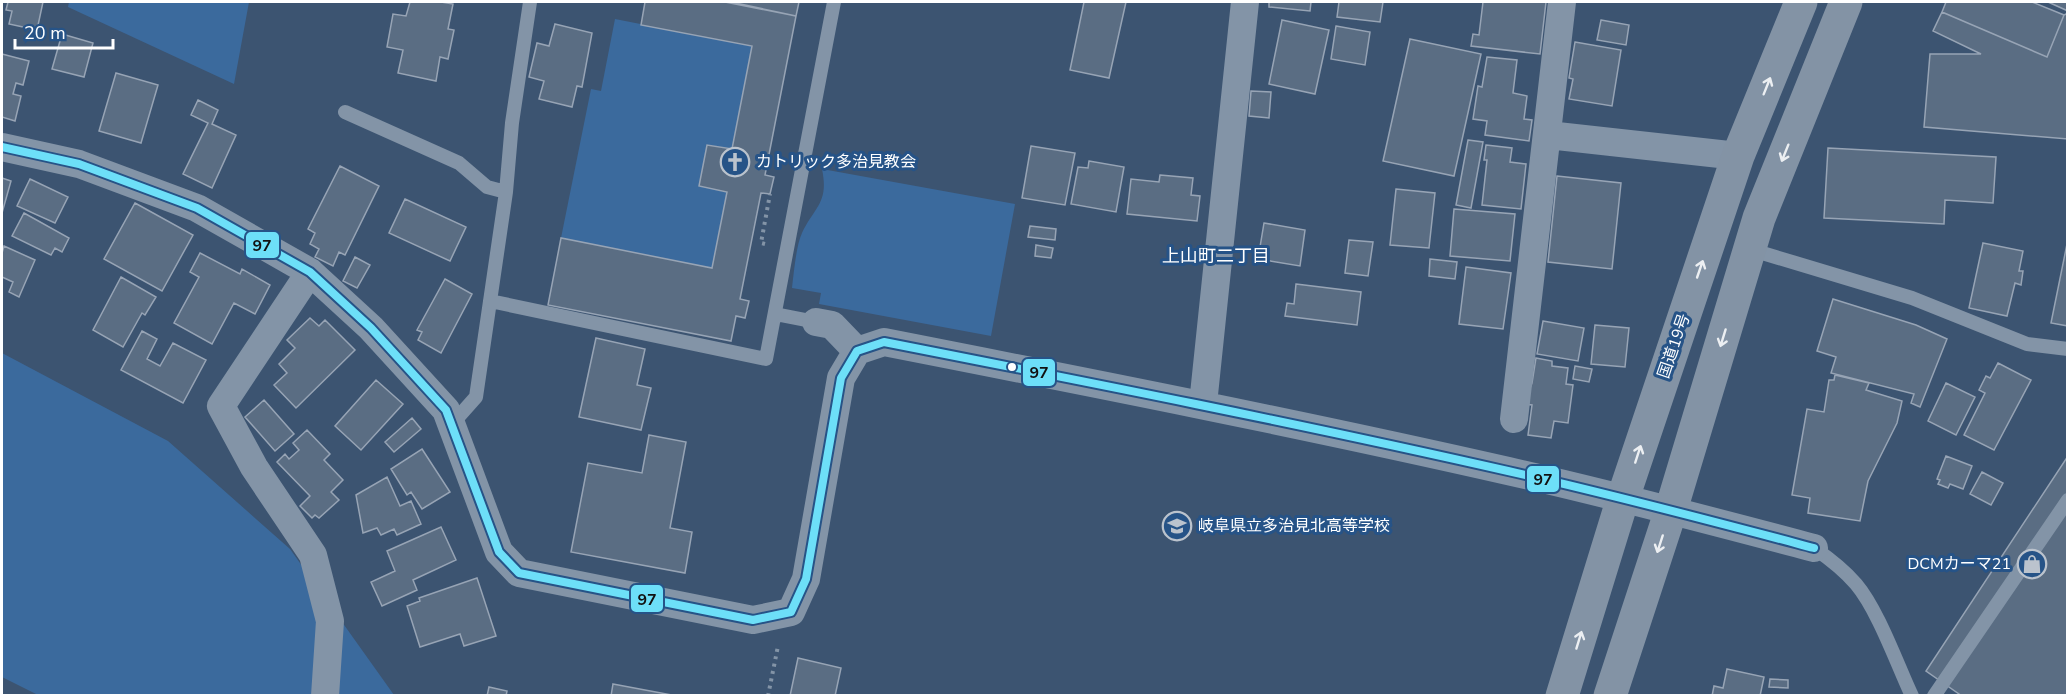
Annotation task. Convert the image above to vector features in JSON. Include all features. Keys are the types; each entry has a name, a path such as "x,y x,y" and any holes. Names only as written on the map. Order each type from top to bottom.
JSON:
{"highway":[{"name":"国道19号","path":"1562,696 1623,498 1738,156 1801,2"},
{"path":"1610,696 1671,510 1759,218 1846,2"}],"street":[{"path":"1203,404 1245,2"},
{"path":"1514,419 1562,2"},
{"path":"1548,135 1738,156"},
{"path":"2,147 79,164 197,208 310,272 378,336 446,410 500,552 519,573 753,620 791,612 806,579 841,378 857,351 885,342 1203,404 1509,471 1671,510 1814,548"},
{"path":"310,272 221,406 254,467 313,555 330,621 325,696"},
{"path":"816,322 832,325 857,351"}],"lane":[{"path":"452,424 476,397 506,192 512,123 530,2"},
{"path":"490,301 766,359 834,2"},
{"path":"345,112 459,163 487,187 506,192"},
{"path":"1749,249 1912,298 2027,344 2067,349"},
{"path":"775,314 816,322"},
{"path":"1934,696 2067,500"},
{"path":"1814,548 1834,561 1857,585 1869,605 1912,696"}],"path":[{"path":"768,696 778,641 774,615"}],"shaded area":[{"path":"69,2 249,2 234,84 68,7"},
{"path":"615,19 752,46 732,149 707,145 699,186 727,192 712,268 561,238 591,89 601,91"},
{"path":"822,169 1015,204 991,336 819,304 821,293 792,288 800,238 824,190"},
{"path":"2,353 168,441 290,549 394,695 40,696 2,677"}],"building":[{"path":"8,2 43,2 37,30 9,24 12,11 6,10"},
{"path":"410,2 453,4 448,29 454,30 448,59 440,57 436,81 398,73 403,50 387,47 393,14 406,16"},
{"name":"カトリック多治見教会","path":"645,2 725,2 796,16 765,175 774,177 770,194 761,193 740,299 749,301 745,318 736,316 731,341 548,305 561,238 712,268 727,192 699,186 707,145 732,149 752,46 641,25"},
{"path":"731,2 799,2 796,16"},
{"path":"1084,2 1126,2 1109,78 1070,70"},
{"path":"1269,2 1311,2 1310,11 1269,7"},
{"path":"1339,2 1383,2 1380,22 1337,17"},
{"path":"1483,2 1546,2 1540,54 1471,46 1473,34 1479,35"},
{"path":"1946,2 2032,2 2064,15 2047,57 1942,12"},
{"path":"2048,2 2068,2 2068,11"},
{"path":"1942,12 2047,57 2064,15 2068,13 2068,139 1924,127 1930,54 1981,54 1933,31"},
{"path":"1282,20 1329,30 1315,94 1269,84"},
{"path":"1601,20 1629,25 1626,45 1597,40"},
{"path":"555,24 592,33 582,87 577,86 572,107 539,99 544,81 529,77 537,43 549,46"},
{"path":"1336,26 1370,32 1365,65 1331,59"},
{"path":"62,34 93,43 84,77 52,69"},
{"path":"1410,39 1481,54 1454,176 1383,161"},
{"path":"1575,42 1621,50 1612,106 1569,99 1573,79 1569,78"},
{"path":"2,54 29,61 23,85 16,83 13,94 21,96 15,121 2,117"},
{"path":"1487,57 1517,60 1513,93 1527,96 1524,119 1532,120 1529,141 1485,135 1487,121 1473,119 1478,86 1482,87"},
{"path":"116,73 158,85 141,143 99,131"},
{"path":"1251,91 1271,92 1269,118 1249,116"},
{"path":"198,100 218,110 212,124 236,135 212,188 183,174 208,123 191,115"},
{"path":"1468,140 1483,142 1471,208 1456,205"},
{"path":"1486,145 1512,148 1510,162 1526,164 1521,209 1482,205 1487,160 1484,160"},
{"path":"1031,146 1075,153 1065,205 1022,198"},
{"path":"1828,148 1996,157 1993,203 1945,200 1944,224 1824,218"},
{"path":"1089,161 1124,167 1116,212 1071,204 1078,167 1088,168"},
{"path":"340,166 379,186 345,255 339,252 333,266 315,257 319,249 310,244 315,233 308,229"},
{"path":"1160,175 1193,178 1191,195 1200,196 1197,221 1127,214 1131,179 1159,182"},
{"path":"1557,176 1621,183 1612,269 1548,262"},
{"path":"2,178 11,181 2,213"},
{"path":"30,179 68,197 55,223 17,206"},
{"path":"1396,189 1435,193 1429,248 1390,245"},
{"path":"405,199 466,227 450,261 389,233"},
{"path":"135,203 193,235 162,291 104,259"},
{"path":"1454,209 1515,214 1510,261 1450,256"},
{"path":"24,213 69,238 62,252 55,248 51,255 12,236"},
{"path":"1264,223 1305,230 1300,266 1258,259"},
{"path":"1030,226 1056,229 1055,240 1028,237"},
{"path":"1349,240 1373,242 1368,276 1345,273"},
{"path":"1983,243 2023,251 2019,271 2023,271 2021,285 2015,283 2007,316 1969,308"},
{"path":"2068,244 2068,326 2051,323"},
{"path":"1036,245 1053,248 1051,258 1035,256"},
{"path":"4,246 35,260 19,297 9,292 13,282 2,277"},
{"path":"200,253 240,274 242,269 270,285 255,314 234,303 212,344 174,323 199,277 190,272"},
{"path":"355,257 370,265 357,288 343,281"},
{"path":"1430,259 1457,262 1455,279 1429,276"},
{"path":"1466,267 1511,273 1503,329 1459,324"},
{"path":"121,277 156,297 145,315 142,313 123,347 93,330"},
{"path":"445,279 472,294 441,353 418,340 422,332 417,330"},
{"path":"1296,284 1361,292 1357,325 1285,316 1287,303 1294,304"},
{"path":"1833,299 1916,325 1947,339 1920,407 1911,403 1914,394 1831,373 1836,357 1817,351"},
{"path":"310,318 319,326 325,320 355,350 296,408 274,385 287,373 279,364 295,348 287,340"},
{"path":"1543,321 1584,328 1578,361 1537,354"},
{"path":"1595,325 1629,328 1625,367 1591,364"},
{"path":"142,331 157,339 147,359 160,366 173,343 206,360 183,403 121,370"},
{"path":"596,338 645,349 637,385 651,388 641,430 579,417"},
{"path":"1536,358 1552,361 1552,366 1568,368 1566,384 1573,385 1568,423 1554,421 1551,438 1528,435 1532,405 1524,404 1532,383"},
{"path":"1998,363 2031,380 1994,450 1964,435 1985,393 1979,390 1986,376 1990,378"},
{"path":"1575,366 1592,369 1589,382 1573,379"},
{"path":"1835,375 1869,383 1866,390 1902,401 1897,423 1868,481 1860,521 1808,513 1810,498 1792,495 1807,409 1824,412 1829,380 1834,380"},
{"path":"376,380 403,404 361,450 335,426"},
{"path":"1946,383 1975,397 1956,435 1928,421"},
{"path":"264,400 294,434 275,451 245,417"},
{"path":"412,418 421,429 394,452 385,442"},
{"path":"307,430 330,454 324,460 343,480 331,492 339,500 319,518 315,515 312,518 300,506 310,496 277,462 285,454 289,459 299,450 293,443"},
{"path":"649,435 686,442 670,528 692,532 685,573 571,552 588,463 642,473"},
{"path":"422,449 450,492 422,509 411,492 407,495 391,469"},
{"path":"1946,456 1972,466 1963,489 1950,484 1948,488 1938,484 1940,480 1937,479"},
{"name":"DCMカーマ21","path":"2068,456 2068,696 1962,696 1926,671"},
{"path":"1982,472 2003,483 1991,505 1970,494"},
{"path":"387,477 400,506 411,501 421,524 397,535 394,529 381,535 377,528 363,533 356,495"},
{"path":"441,527 456,560 413,580 417,590 382,606 371,582 395,571 387,551"},
{"path":"477,578 496,636 464,646 460,634 420,647 407,606 420,601 419,598"},
{"path":"798,658 841,668 835,696 790,696"},
{"path":"1727,669 1764,677 1760,696 1712,696 1714,686 1723,688"},
{"path":"1770,679 1788,680 1788,688 1769,687"},
{"path":"613,684 677,696 611,696"},
{"path":"489,687 507,691 506,696 487,696"}],"transit line":[{"name":"97","path":"2,147 79,164 197,208 310,272 371,328 446,410 499,552 519,573 753,620 791,612 806,579 841,378 857,351 884,342 1197,404 1430,454 1585,489 1814,548"}],"place":[{"name":"カトリック多治見教会","path":"735,162"},
{"name":"岐阜県立多治見北高等学校","path":"1177,526"},
{"name":"DCMカーマ21","path":"2032,564"}],"district":[{"name":"上山町二丁目","path":"1216,256"}]}
